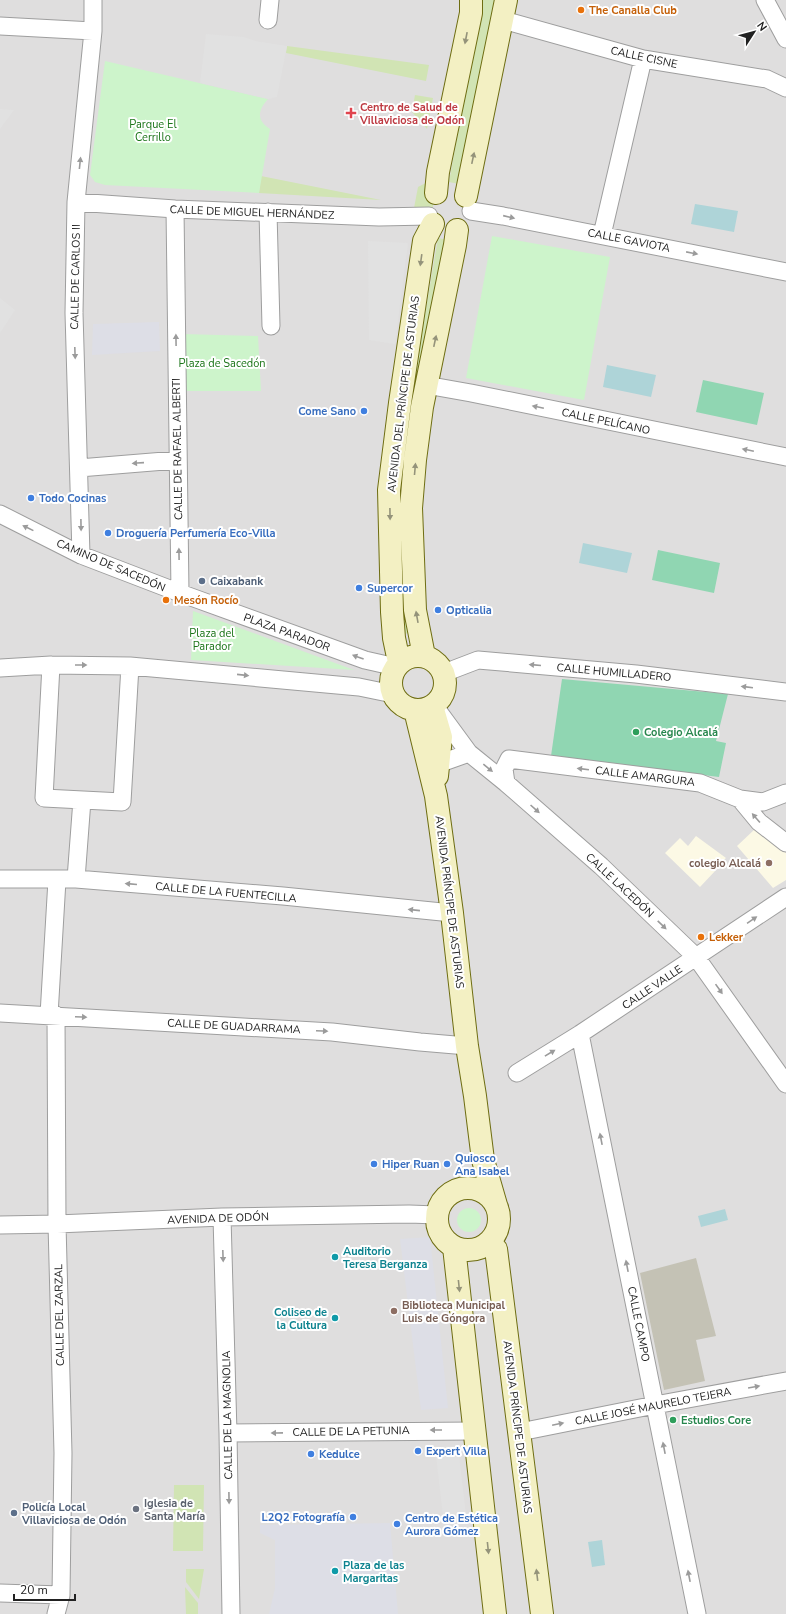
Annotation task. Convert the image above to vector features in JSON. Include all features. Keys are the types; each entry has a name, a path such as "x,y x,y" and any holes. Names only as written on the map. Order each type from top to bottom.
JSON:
{"street":[{"name":"CALLE DE CARLOS II","path":"81,555 74,313 76,202 92,31 93,0"},
{"path":"268,20 270,0"},
{"path":"436,193 438,172 471,14 472,0"},
{"path":"765,0 786,39"},
{"path":"468,203 459,191 452,189 443,190 436,193 429,204 428,210 431,220 440,229 448,232 457,230 467,223 470,217 468,203 504,10"},
{"name":"CALLE CISNE","path":"504,10 643,59 767,79 786,88"},
{"path":"0,26 92,31"},
{"path":"602,235 643,59"},
{"name":"CALLE DE MIGUEL HERNÁNDEZ","path":"76,202 175,209 431,220"},
{"name":"CALLE GAVIOTA","path":"468,203 602,235 786,272"},
{"name":"CALLE DE RAFAEL ALBERTI","path":"175,209 177,460 180,593"},
{"path":"268,212 271,326"},
{"name":"AVENIDA DEL PRÍNCIPE DE ASTURIAS","path":"397,664 392,612 389,490 400,403 424,241 431,220"},
{"name":"AVENIDA DEL PRÍNCIPE DE ASTURIAS","path":"424,656 415,610 411,508 415,460 426,386 457,230"},
{"name":"CALLE PELÍCANO","path":"426,386 471,393 786,458"},
{"path":"79,468 177,460"},
{"name":"CAMINO DE SACEDÓN","path":"0,514 81,555 180,593"},
{"name":"PLAZA PARADOR","path":"180,593 365,660 397,664"},
{"path":"415,655 424,656 432,659 439,665 444,673 445,686 441,698 427,707 406,707 398,702 393,694 390,685 392,675 397,664 406,658 415,655"},
{"name":"CALLE HUMILLADERO","path":"444,673 478,660 636,674 786,692"},
{"path":"0,668 51,665 130,666 360,687 393,694"},
{"path":"51,665 44,798 122,802 130,666"},
{"path":"427,707 441,737 436,796"},
{"name":"CALLE LACEDÓN","path":"427,707 469,753 506,783 601,866 696,957 786,1084"},
{"name":"AVENIDA PRÍNCIPE DE ASTURIAS","path":"427,707 436,796 452,913 467,1046 483,1160"},
{"path":"438,764 469,753"},
{"name":"CALLE AMARGURA","path":"506,783 504,769 509,759 700,783 740,799 759,822 786,843"},
{"path":"740,799 763,802 786,794"},
{"path":"76,879 82,800"},
{"name":"CALLE DE LA FUENTECILLA","path":"0,879 76,879 283,896 452,913"},
{"name":"CALLE DEL ZARZAL","path":"56,1614 60,1595 63,1453 52,1015 53,947 57,880"},
{"name":"CALLE VALLE","path":"517,1073 580,1034 786,897"},
{"name":"CALLE DE GUADARRAMA","path":"0,1013 332,1032 433,1044 467,1046"},
{"name":"CALLE CAMPO","path":"580,1034 697,1614"},
{"path":"468,1187 483,1160"},
{"path":"483,1160 499,1215 499,1225 495,1235 489,1243 481,1248 463,1250 454,1247 447,1242 437,1225 439,1206 451,1193 459,1189 468,1187 485,1192 492,1198 496,1205"},
{"name":"AVENIDA DE ODÓN","path":"0,1225 222,1217 409,1214 437,1215"},
{"name":"CALLE DE LA MAGNOLIA","path":"222,1217 231,1614"},
{"name":"AVENIDA PRÍNCIPE DE ASTURIAS","path":"489,1243 496,1249 542,1614"},
{"path":"454,1247 495,1614"},
{"name":"CALLE JOSÉ MAURELO TEJERA","path":"520,1432 786,1381"},
{"name":"CALLE DE LA PETUNIA","path":"228,1433 474,1431"},
{"path":"0,1593 60,1595"}],"shaded area":[{"path":"0,0 786,0 786,1614 0,1614"},
{"path":"206,34 243,37 255,41 287,46 277,97 268,99 200,83"},
{"path":"0,109 14,110 0,129"},
{"path":"368,241 408,243 395,344 369,340"},
{"path":"0,298 15,310 0,333"},
{"name":"Plaza de Sacedón","path":"159,322 160,351 92,355 93,324"},
{"name":"colegio Alcalá","path":"755,829 786,853 786,880 773,888 737,846"},
{"path":"696,836 726,858 714,868 716,870 700,887 665,853 680,838 688,846"},
{"path":"430,1237 448,1408 421,1410 400,1239"},
{"path":"696,1258 716,1336 696,1340 705,1381 664,1390 640,1273"},
{"path":"458,1446 466,1514 443,1516 435,1447"},
{"name":"Plaza de las Margaritas","path":"390,1523 398,1614 269,1614 275,1588 275,1540 260,1533 260,1525"}],"green space":[{"path":"482,0 496,0 459,184 449,182"},
{"path":"287,46 429,65 426,81 286,53"},
{"name":"Parque El Cerrillo","path":"105,61 268,99 264,103 260,112 263,123 270,129 259,193 105,185 95,182 90,175"},
{"path":"415,95 433,98 427,129 412,112"},
{"path":"261,176 381,200 259,193"},
{"path":"439,176 432,211 414,208 418,187"},
{"path":"492,236 610,257 584,400 466,378"},
{"path":"438,238 448,240 403,491 410,633 403,634 395,491"},
{"name":"Plaza de Sacedón","path":"182,334 258,336 261,391 183,391"},
{"path":"703,380 764,393 757,425 696,412"},
{"path":"658,550 720,563 714,593 652,580"},
{"name":"Plaza del Parador","path":"193,611 354,670 191,660"},
{"name":"Colegio Alcalá","path":"562,679 728,694 716,741 726,743 719,777 551,756"},
{"path":"469,1208 474,1209 480,1215 480,1225 474,1231 469,1232 464,1231 458,1225 457,1220 458,1215 464,1209"},
{"path":"174,1485 204,1485 203,1551 173,1551"},
{"path":"186,1569 204,1569 199,1599 186,1582"},
{"path":"185,1587 198,1603 198,1614 186,1614"}],"water":[{"path":"695,204 738,211 734,232 691,224"},
{"path":"607,365 656,375 651,397 603,387"},
{"path":"583,543 632,553 627,573 579,563"},
{"path":"725,1209 728,1220 701,1227 698,1216"},
{"path":"602,1540 605,1565 592,1567 588,1542"}],"place":[{"name":"The Canalla Club","path":"581,10"},
{"name":"Centro de Salud de Villaviciosa de Odón","path":"351,113"},
{"name":"Come Sano","path":"364,411"},
{"name":"Todo Cocinas","path":"31,498"},
{"name":"Droguería Perfumería Eco-Villa","path":"108,533"},
{"name":"Caixabank","path":"202,581"},
{"name":"Supercor","path":"359,588"},
{"name":"Mesón Rocío","path":"166,600"},
{"name":"Opticalia","path":"438,610"},
{"name":"Colegio Alcalá","path":"636,732"},
{"name":"colegio Alcalá","path":"769,863"},
{"name":"Lekker","path":"701,937"},
{"name":"Hiper Ruan","path":"374,1164"},
{"name":"Quiosco Ana Isabel","path":"447,1164"},
{"name":"Auditorio Teresa Berganza","path":"335,1257"},
{"name":"Biblioteca Municipal Luis de Góngora","path":"394,1311"},
{"name":"Coliseo de la Cultura","path":"335,1318"},
{"name":"Estudios Core","path":"673,1420"},
{"name":"Expert Villa","path":"418,1451"},
{"name":"Kedulce","path":"311,1454"},
{"name":"Iglesia de Santa María","path":"136,1509"},
{"name":"Policía Local Villaviciosa de Odón","path":"14,1513"},
{"name":"L2Q2 Fotografía","path":"353,1517"},
{"name":"Centro de Estética Aurora Gómez","path":"397,1524"},
{"name":"Plaza de las Margaritas","path":"335,1571"}]}
